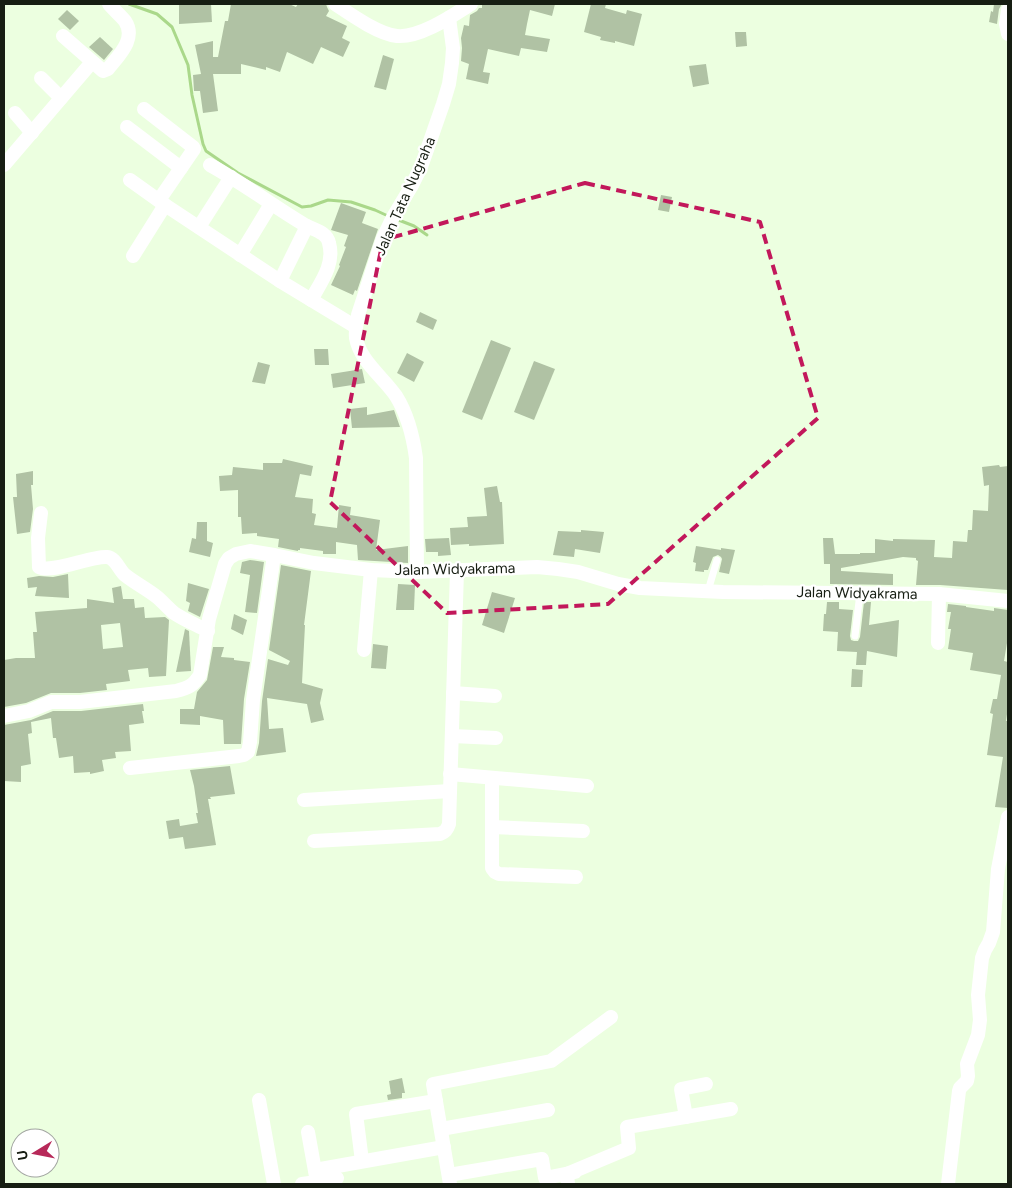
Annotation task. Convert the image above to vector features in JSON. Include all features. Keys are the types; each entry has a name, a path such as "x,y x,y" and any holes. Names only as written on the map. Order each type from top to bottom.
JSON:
{"street":[{"path":"64,36 103,71 108,69 128,42 126,22 109,4"},
{"path":"335,4 369,25 397,36 409,35 420,31 449,18 471,4"},
{"path":"1008,10 1006,24 1008,34"},
{"name":"Jalan Tata Nugraha","path":"417,572 416,458 412,433 396,396 360,351 356,339 356,327 358,315 384,238 392,219 421,167 449,84 453,48 449,18"},
{"path":"5,161 32,133 92,62"},
{"path":"41,78 61,98"},
{"path":"133,256 181,168 194,149 193,145 144,109"},
{"path":"15,113 32,133"},
{"path":"127,127 181,168"},
{"path":"210,165 231,176 307,226 325,235 329,240 331,250 327,272 311,300"},
{"path":"199,227 231,176"},
{"path":"130,180 240,255 356,327"},
{"path":"240,255 271,204"},
{"path":"280,281 307,226"},
{"path":"41,513 38,538 39,567 43,569 54,568 108,557 112,559 125,575 157,596 174,613 208,631"},
{"name":"Jalan Widyakrama","path":"4,716 29,711 51,702 80,702 188,688 200,675 212,608 225,564 229,558 236,554 250,551 314,563 371,570 417,572 537,567 558,568 640,588 708,591 939,594 1008,600"},
{"path":"130,768 239,756 248,752 254,692 274,555"},
{"path":"364,650 371,570"},
{"path":"314,841 440,834 447,829 450,791 457,571"},
{"path":"938,643 939,594"},
{"path":"453,693 495,696"},
{"path":"452,736 496,738"},
{"path":"450,774 587,786"},
{"path":"492,778 492,868 495,872 499,874 576,877"},
{"path":"304,800 450,791"},
{"path":"948,1184 959,1091 967,1082 967,1064 978,1035 980,1020 978,995 982,958 993,932 998,868 1008,817"},
{"path":"492,827 582,831"},
{"path":"611,1017 551,1061 433,1084 450,1180 542,1159 545,1178 567,1179 614,1165 612,1155 629,1148 626,1127 731,1109"},
{"path":"686,1117 681,1089 706,1084"},
{"path":"259,1100 274,1184"},
{"path":"362,1161 356,1114 436,1101"},
{"path":"440,1129 548,1110"},
{"path":"308,1132 311,1181"},
{"path":"311,1181 362,1161 444,1147"},
{"path":"311,1181 337,1178"}],"lane":[{"path":"708,591 717,560"},
{"path":"854,636 860,593"}],"highlighted area":[{"path":"585,183 760,222 818,418 608,604 447,613 330,502 383,240"}],"building":[{"path":"179,4 211,4 212,22 179,24"},
{"path":"231,4 289,4 296,7 298,4 326,4 329,11 326,16 347,26 342,38 350,42 343,57 321,47 313,64 287,52 280,72 266,67 266,70 241,64 241,74 213,74 218,111 203,113 200,91 194,91 193,75 201,74 195,45 213,41 213,57 218,57 225,21 228,21"},
{"path":"482,4 555,4 552,16 530,10 525,35 550,39 547,52 521,48 519,56 488,49 483,72 490,73 488,84 466,79 469,64 461,61 461,38 464,25 469,26 470,15 479,8 482,8"},
{"path":"591,4 606,4 605,8 626,14 627,10 642,14 634,46 615,41 615,43 600,40 601,37 584,32"},
{"path":"994,4 1002,4 999,9 997,24 989,22"},
{"path":"67,10 79,21 70,30 58,19"},
{"path":"735,32 746,32 747,46 736,47"},
{"path":"100,37 113,49 104,60 89,47"},
{"path":"383,55 394,59 386,90 374,87"},
{"path":"706,64 709,84 693,87 689,66"},
{"path":"661,195 672,197 669,212 658,210"},
{"path":"341,203 366,212 362,223 378,229 357,291 355,290 353,295 331,285 340,266 348,235 331,230"},
{"path":"420,312 437,320 433,330 416,322"},
{"path":"491,340 511,348 482,420 462,412"},
{"path":"314,349 328,349 329,365 315,365"},
{"path":"407,353 424,362 414,382 397,373"},
{"path":"534,361 555,369 534,420 514,412"},
{"path":"258,362 270,365 265,384 252,382"},
{"path":"362,369 365,383 333,388 331,374"},
{"path":"367,407 367,415 394,410 400,427 352,428 350,409"},
{"path":"283,459 313,466 311,476 300,474 295,497 313,499 312,513 316,514 314,525 337,528 339,505 351,507 350,515 380,520 376,550 408,546 408,563 358,560 357,545 336,542 336,554 323,554 323,551 300,548 298,551 278,547 279,539 257,536 257,533 242,534 241,517 238,517 238,490 220,491 219,476 232,475 233,467 263,470 263,463 282,463"},
{"path":"999,465 1000,467 1008,466 1008,590 916,585 918,561 916,558 903,557 841,568 841,571 893,574 893,585 830,584 830,564 824,564 823,538 833,538 835,554 875,553 875,539 893,541 893,539 935,540 934,557 952,558 953,541 967,542 968,530 972,530 973,510 988,511 989,485 984,486 982,467"},
{"path":"33,471 33,485 31,485 33,509 30,532 17,534 13,497 17,497 16,474"},
{"path":"497,486 500,502 502,502 504,544 451,545 450,528 468,527 467,517 487,516 484,488"},
{"path":"197,522 207,522 207,541 213,543 210,557 189,552 192,538 196,539"},
{"path":"581,530 604,532 600,553 575,549 574,557 553,555 558,531 581,532"},
{"path":"449,538 451,555 438,556 438,552 426,552 425,539"},
{"path":"696,546 735,550 729,574 719,572 722,559 718,555 713,557 708,570 704,570 704,572 695,571 696,563 693,562"},
{"path":"250,560 264,562 257,613 245,612 250,575 240,573 242,562"},
{"path":"281,565 311,571 304,625 302,683 323,689 320,703 324,720 311,723 307,704 267,698 269,729 283,728 286,752 256,756 268,659 288,665 290,661 269,650"},
{"path":"68,574 69,598 35,596 37,587 28,588 27,578 39,576 53,577"},
{"path":"188,583 209,589 200,617 188,611 190,603 186,601"},
{"path":"398,584 415,585 414,610 396,610"},
{"path":"121,586 123,599 134,599 135,608 144,607 145,618 165,617 169,620 166,676 149,677 148,668 128,670 130,681 106,684 107,690 80,693 51,693 26,703 4,707 4,660 35,658 33,632 37,632 35,612 87,608 87,599 114,603 112,588","holes":["120,623 123,647 103,649 101,625"]},
{"path":"492,592 515,598 504,633 482,625"},
{"path":"827,602 839,602 839,609 853,610 850,636 851,640 854,641 858,641 860,637 864,602 871,602 869,625 899,620 897,657 867,651 866,665 856,665 857,652 837,651 838,632 823,631"},
{"path":"948,604 994,611 994,608 1008,610 1008,637 1004,661 1008,662 1008,707 1006,721 1008,721 1008,808 995,807 1003,757 987,755 993,714 990,713 993,699 997,699 1001,675 970,670 973,653 948,649 951,629 948,629 951,612 947,612"},
{"path":"234,614 247,620 243,635 231,629"},
{"path":"185,629 189,631 191,671 176,672"},
{"path":"373,644 388,646 386,669 371,668"},
{"path":"213,647 224,647 221,657 250,662 244,699 241,744 224,744 223,720 200,716 200,725 180,724 180,709 194,709 197,692 207,680"},
{"path":"852,669 863,670 862,687 851,687"},
{"path":"143,704 144,723 129,725 131,751 115,752 116,758 102,760 104,771 90,774 90,772 74,773 73,756 59,758 56,738 53,738 51,718 31,722 32,733 28,734 31,764 21,766 21,782 4,781 4,725 31,720 53,711 81,711"},
{"path":"230,766 235,794 210,797 211,799 208,799 216,845 185,849 183,837 169,839 166,821 179,819 180,826 198,823 194,786 190,770"},
{"path":"402,1078 405,1093 402,1093 402,1098 388,1100 387,1095 391,1094 389,1081"}],"waterway":[{"path":"129,4 157,14 172,27 188,65 192,95 206,151 238,173 302,207 328,200 351,202 388,216"},
{"path":"396,219 414,226 427,235"}]}
